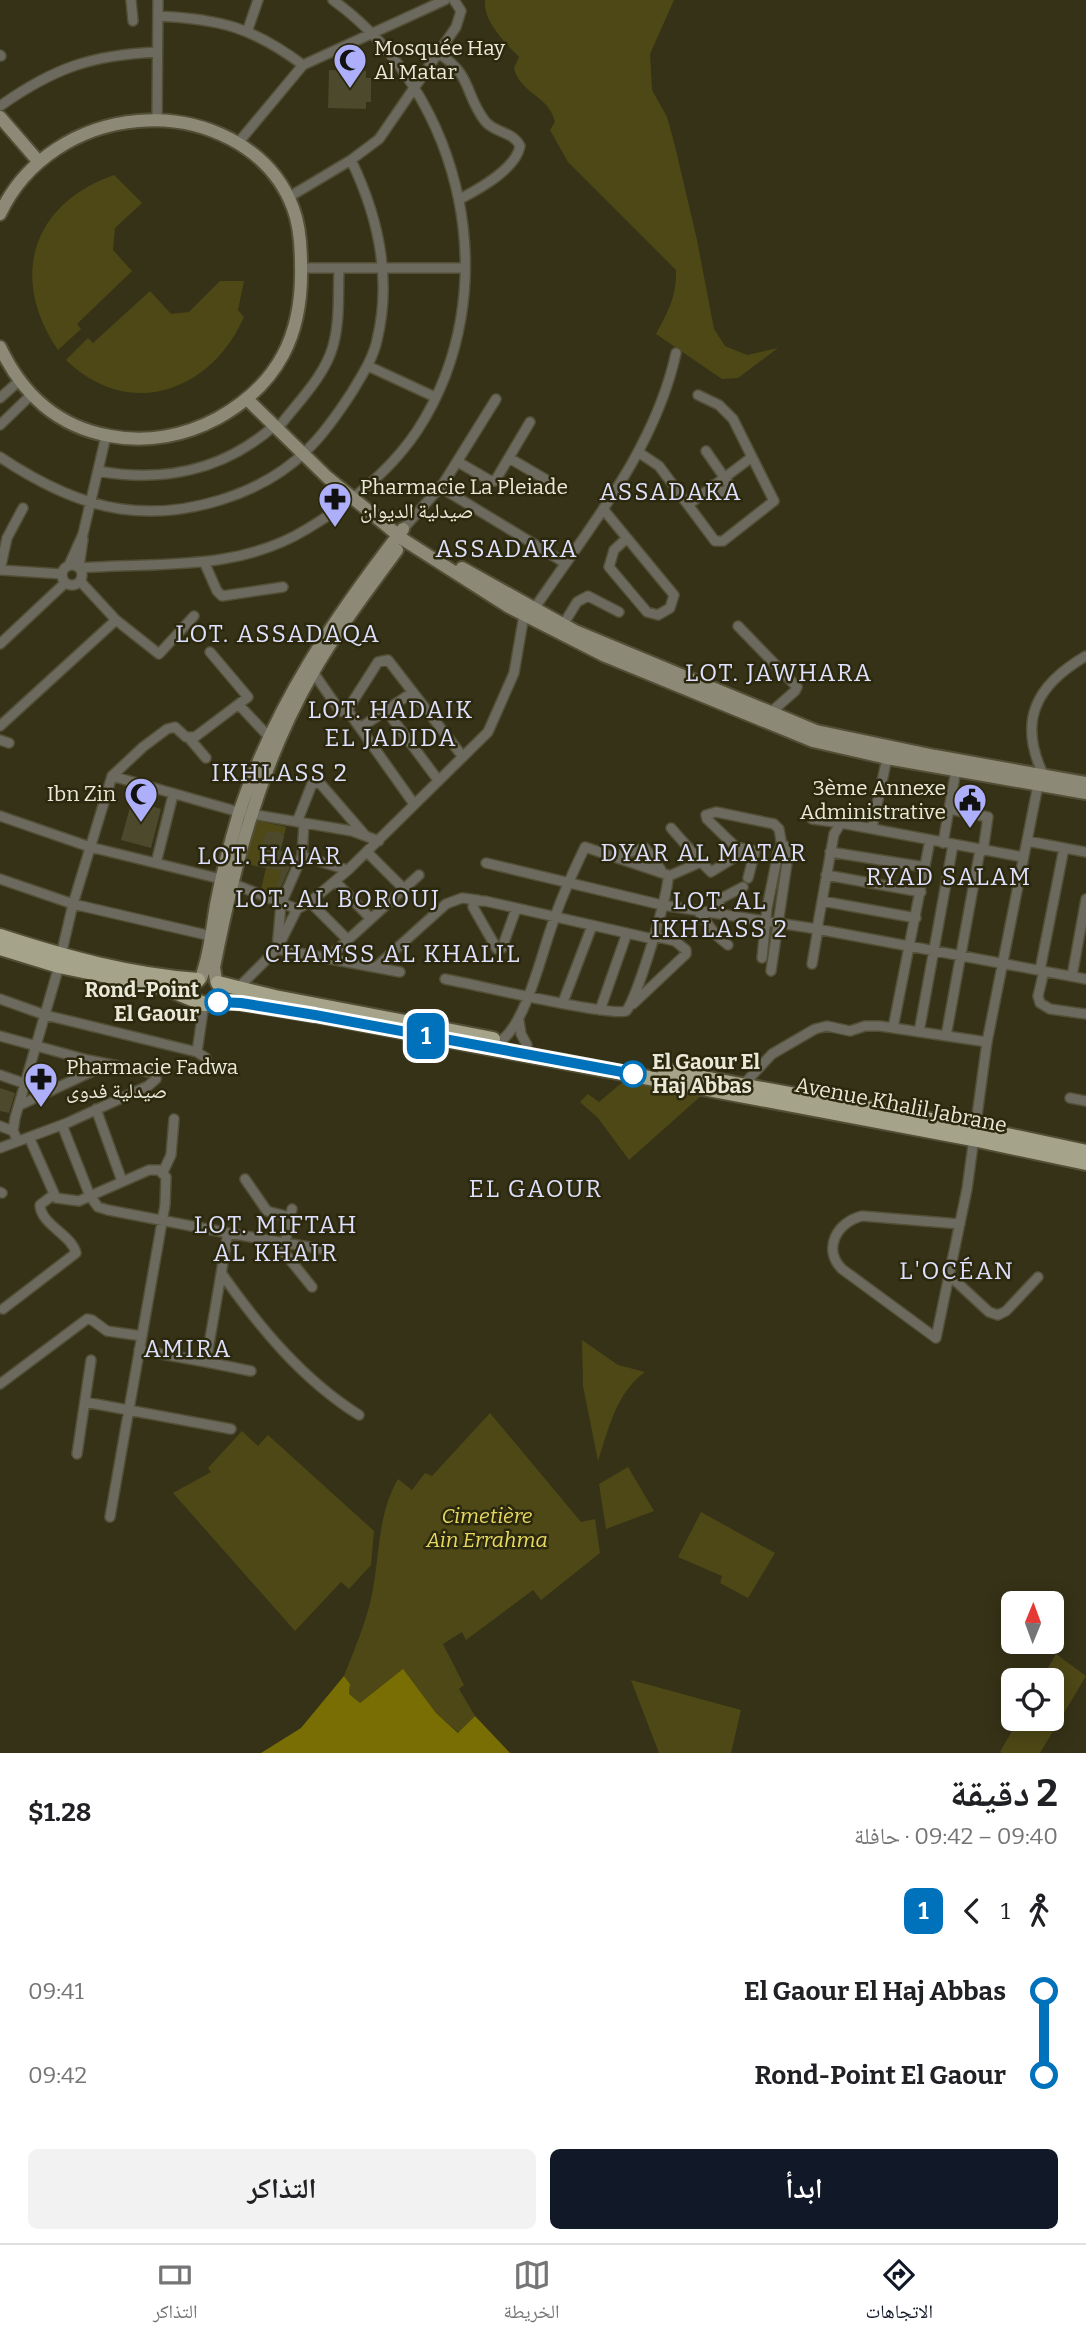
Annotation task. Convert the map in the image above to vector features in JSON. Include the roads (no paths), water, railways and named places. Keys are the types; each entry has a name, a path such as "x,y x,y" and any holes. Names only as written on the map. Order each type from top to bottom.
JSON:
{"main road":[{"name":"Avenue Khalil Jabrane","path":"0,936 60,961 168,978 208,980 736,1088"},
{"name":"Avenue Khalil Jabrane","path":"0,948 165,988 204,1002 230,1001 302,1013 1086,1152"},
{"path":"208,980 219,996 204,1002 193,992 208,980"},
{"name":"Avenue Khalil Jabrane","path":"974,1133 1086,1163"}],"street":[{"path":"131,0 133,21"},
{"path":"157,120 158,0"},
{"path":"247,32 258,0"},
{"path":"69,565 205,564 239,556 306,530 354,496 395,460 415,434 435,397 457,338 464,295 460,199 449,160 414,85 369,33 333,0"},
{"path":"238,143 303,65 445,0"},
{"path":"289,197 351,160 379,139 460,18 461,10 454,0"},
{"path":"158,16 216,20 247,32 303,65"},
{"path":"0,106 30,85 66,68 103,56 157,52"},
{"path":"438,53 456,65 485,121 513,137 520,146 519,153 495,178 460,199"},
{"path":"0,117 39,162"},
{"path":"0,214 14,189 39,162 61,145 94,130 130,121 157,120 197,126 238,143 269,168 289,197 299,230 301,268 301,298 294,331 278,364 249,396 214,420 178,434 140,439 106,436 79,428 57,417 31,395 19,381 0,347"},
{"path":"0,457 32,477 91,502 142,511 195,508 239,493 305,452 342,408 368,366 380,324 383,269 371,210 351,160"},
{"path":"301,268 464,268"},
{"path":"98,471 137,477 194,470 237,452 278,425 324,367 333,347 337,327 339,269"},
{"path":"238,988 277,948 297,909 310,902 379,841 493,725 514,673 529,612 603,509 638,452 672,373 676,353"},
{"path":"368,366 435,397"},
{"path":"0,398 19,381"},
{"path":"0,425 31,395"},
{"path":"638,452 659,466 715,541 723,541 774,501 733,419 719,405 698,395"},
{"path":"249,396 354,496 404,534 512,602 614,660 813,741 956,770 1086,783"},
{"path":"208,980 211,936 245,814 289,697 324,634 440,487 496,399"},
{"path":"458,462 492,481 497,478 530,422"},
{"path":"23,508 7,538 0,570 64,578 72,586 80,581 83,574 80,567 83,534 106,436"},
{"path":"706,451 724,477"},
{"path":"688,505 752,457"},
{"path":"509,458 550,482"},
{"path":"440,487 565,563"},
{"path":"603,509 674,595 670,608 658,615 647,612 609,568 614,550 626,539"},
{"path":"0,645 64,578 83,534"},
{"path":"274,741 313,672 404,534"},
{"path":"205,564 222,596 283,587"},
{"path":"80,581 116,621 159,654 194,616"},
{"path":"563,625 577,601 588,596 620,612"},
{"path":"529,612 816,730 1041,778 1086,793"},
{"path":"0,726 116,621"},
{"path":"738,626 797,687 770,713"},
{"path":"189,738 202,733 248,697 210,652"},
{"path":"960,1224 862,1216 851,1219 832,1243 835,1262 936,1338 960,1224 987,1042 1041,778 1031,739 1031,716 1040,699 1066,667 1086,656"},
{"path":"339,723 380,661 391,662 463,757"},
{"path":"313,672 340,710 347,711 360,727 414,804"},
{"path":"360,727 413,692"},
{"path":"239,705 274,741"},
{"path":"386,710 438,780"},
{"path":"0,1148 15,1136 20,1105 73,905 112,776 131,757 171,727 189,738 206,758"},
{"path":"872,828 887,758"},
{"path":"919,1032 936,951 948,844 949,809 956,770"},
{"path":"112,776 245,814 365,834 379,841"},
{"path":"277,948 281,904 302,856 300,822 312,784 319,782 365,834"},
{"path":"156,863 173,795"},
{"path":"946,1036 988,817 949,809"},
{"path":"2,811 90,847 226,882 297,909"},
{"path":"671,828 711,872 741,853 706,815 716,812 774,824 779,829 782,846 778,853 771,922 771,971"},
{"path":"812,819 1023,857"},
{"path":"812,964 830,852 834,834 841,823"},
{"path":"893,1028 930,840"},
{"path":"1027,841 1086,852"},
{"path":"502,1041 519,1021 554,917 585,847 666,874 701,862"},
{"path":"717,914 720,899 745,882 755,851 735,847"},
{"path":"615,856 645,848 666,874 662,905 629,1007"},
{"path":"1064,848 1038,996 1040,1003 1050,1009 1086,1014"},
{"path":"367,852 404,889"},
{"path":"830,852 925,867"},
{"path":"302,856 348,870"},
{"path":"486,863 662,905 817,929 1086,979"},
{"path":"328,958 419,875"},
{"path":"826,875 920,892"},
{"path":"0,879 73,905 211,936"},
{"path":"335,881 371,919"},
{"path":"208,980 214,967 226,882"},
{"path":"376,967 446,904 462,898 674,941 686,954 621,1013 445,979"},
{"path":"1072,976 1086,899"},
{"path":"479,901 473,902 474,907 498,949 502,948 516,909"},
{"path":"822,901 916,919"},
{"path":"310,902 348,940"},
{"path":"698,911 707,925 728,945"},
{"path":"762,958 771,922"},
{"path":"564,1002 592,926"},
{"path":"600,1010 627,933"},
{"path":"277,948 400,972"},
{"path":"0,999 45,1015 197,1052 206,1058"},
{"path":"197,1052 204,1002"},
{"path":"519,1021 521,1034 527,1045"},
{"path":"736,1088 772,1054 815,1029 827,1026 850,1031 872,1025 987,1042"},
{"path":"0,1036 149,1072 155,1074 156,1079 148,1086 29,1137 15,1136 0,1126"},
{"path":"20,1105 108,1064"},
{"path":"0,1075 26,1084"},
{"path":"1070,1098 1086,1101"},
{"path":"96,1109 122,1181"},
{"path":"163,1172 171,1155 174,1119"},
{"path":"62,1125 90,1196 98,1207 321,1249"},
{"path":"29,1137 53,1195 72,1201 154,1169 163,1172 166,1177 162,1219 110,1517"},
{"path":"245,1179 267,1211 291,1213 280,1242"},
{"path":"4,1309 76,1253 73,1245 41,1213 40,1205 53,1195"},
{"path":"206,1362 229,1233"},
{"path":"280,1242 312,1287"},
{"path":"222,1274 271,1338 331,1398 359,1416"},
{"path":"948,1275 989,1312 998,1315 1006,1311 1038,1277"},
{"path":"0,1384 87,1319 107,1331 142,1336"},
{"path":"139,1350 251,1371"},
{"path":"77,1454 92,1360"},
{"path":"85,1402 231,1429"}],"place":[{"name":"Mosquée Hay Al Matar","path":"350,90"},
{"name":"Pharmacie La Pleiade صيدلية الديوان","path":"335,529"},
{"name":"Ibn Zin","path":"141,824"},
{"name":"3ème Annexe Administrative","path":"970,830"},
{"name":"Rond-Point El Gaour","path":"218,1002"},
{"name":"El Gaour El Haj Abbas","path":"633,1074"},
{"name":"Pharmacie Fadwa صيدلية فدوى","path":"41,1109"}],"district":[{"name":"ASSADAKA","path":"671,492"},
{"name":"ASSADAKA","path":"507,549"},
{"name":"LOT. ASSADAQA","path":"278,634"},
{"name":"LOT. JAWHARA","path":"779,673"},
{"name":"LOT. HADAIK EL JADIDA","path":"391,724"},
{"name":"IKHLASS 2","path":"280,773"},
{"name":"DYAR AL MATAR","path":"704,853"},
{"name":"LOT. HAJAR","path":"270,856"},
{"name":"RYAD SALAM","path":"949,877"},
{"name":"LOT. AL BOROUJ","path":"338,899"},
{"name":"LOT. AL IKHLASS 2","path":"720,915"},
{"name":"CHAMSS AL KHALIL","path":"393,954"},
{"name":"EL GAOUR","path":"536,1189"},
{"name":"LOT. MIFTAH AL KHAIR","path":"276,1239"},
{"name":"L'OCÉAN","path":"957,1271"},
{"name":"AMIRA","path":"188,1349"}],"park label":[{"name":"Cimetière Ain Errahma","path":"487,1528"}]}
